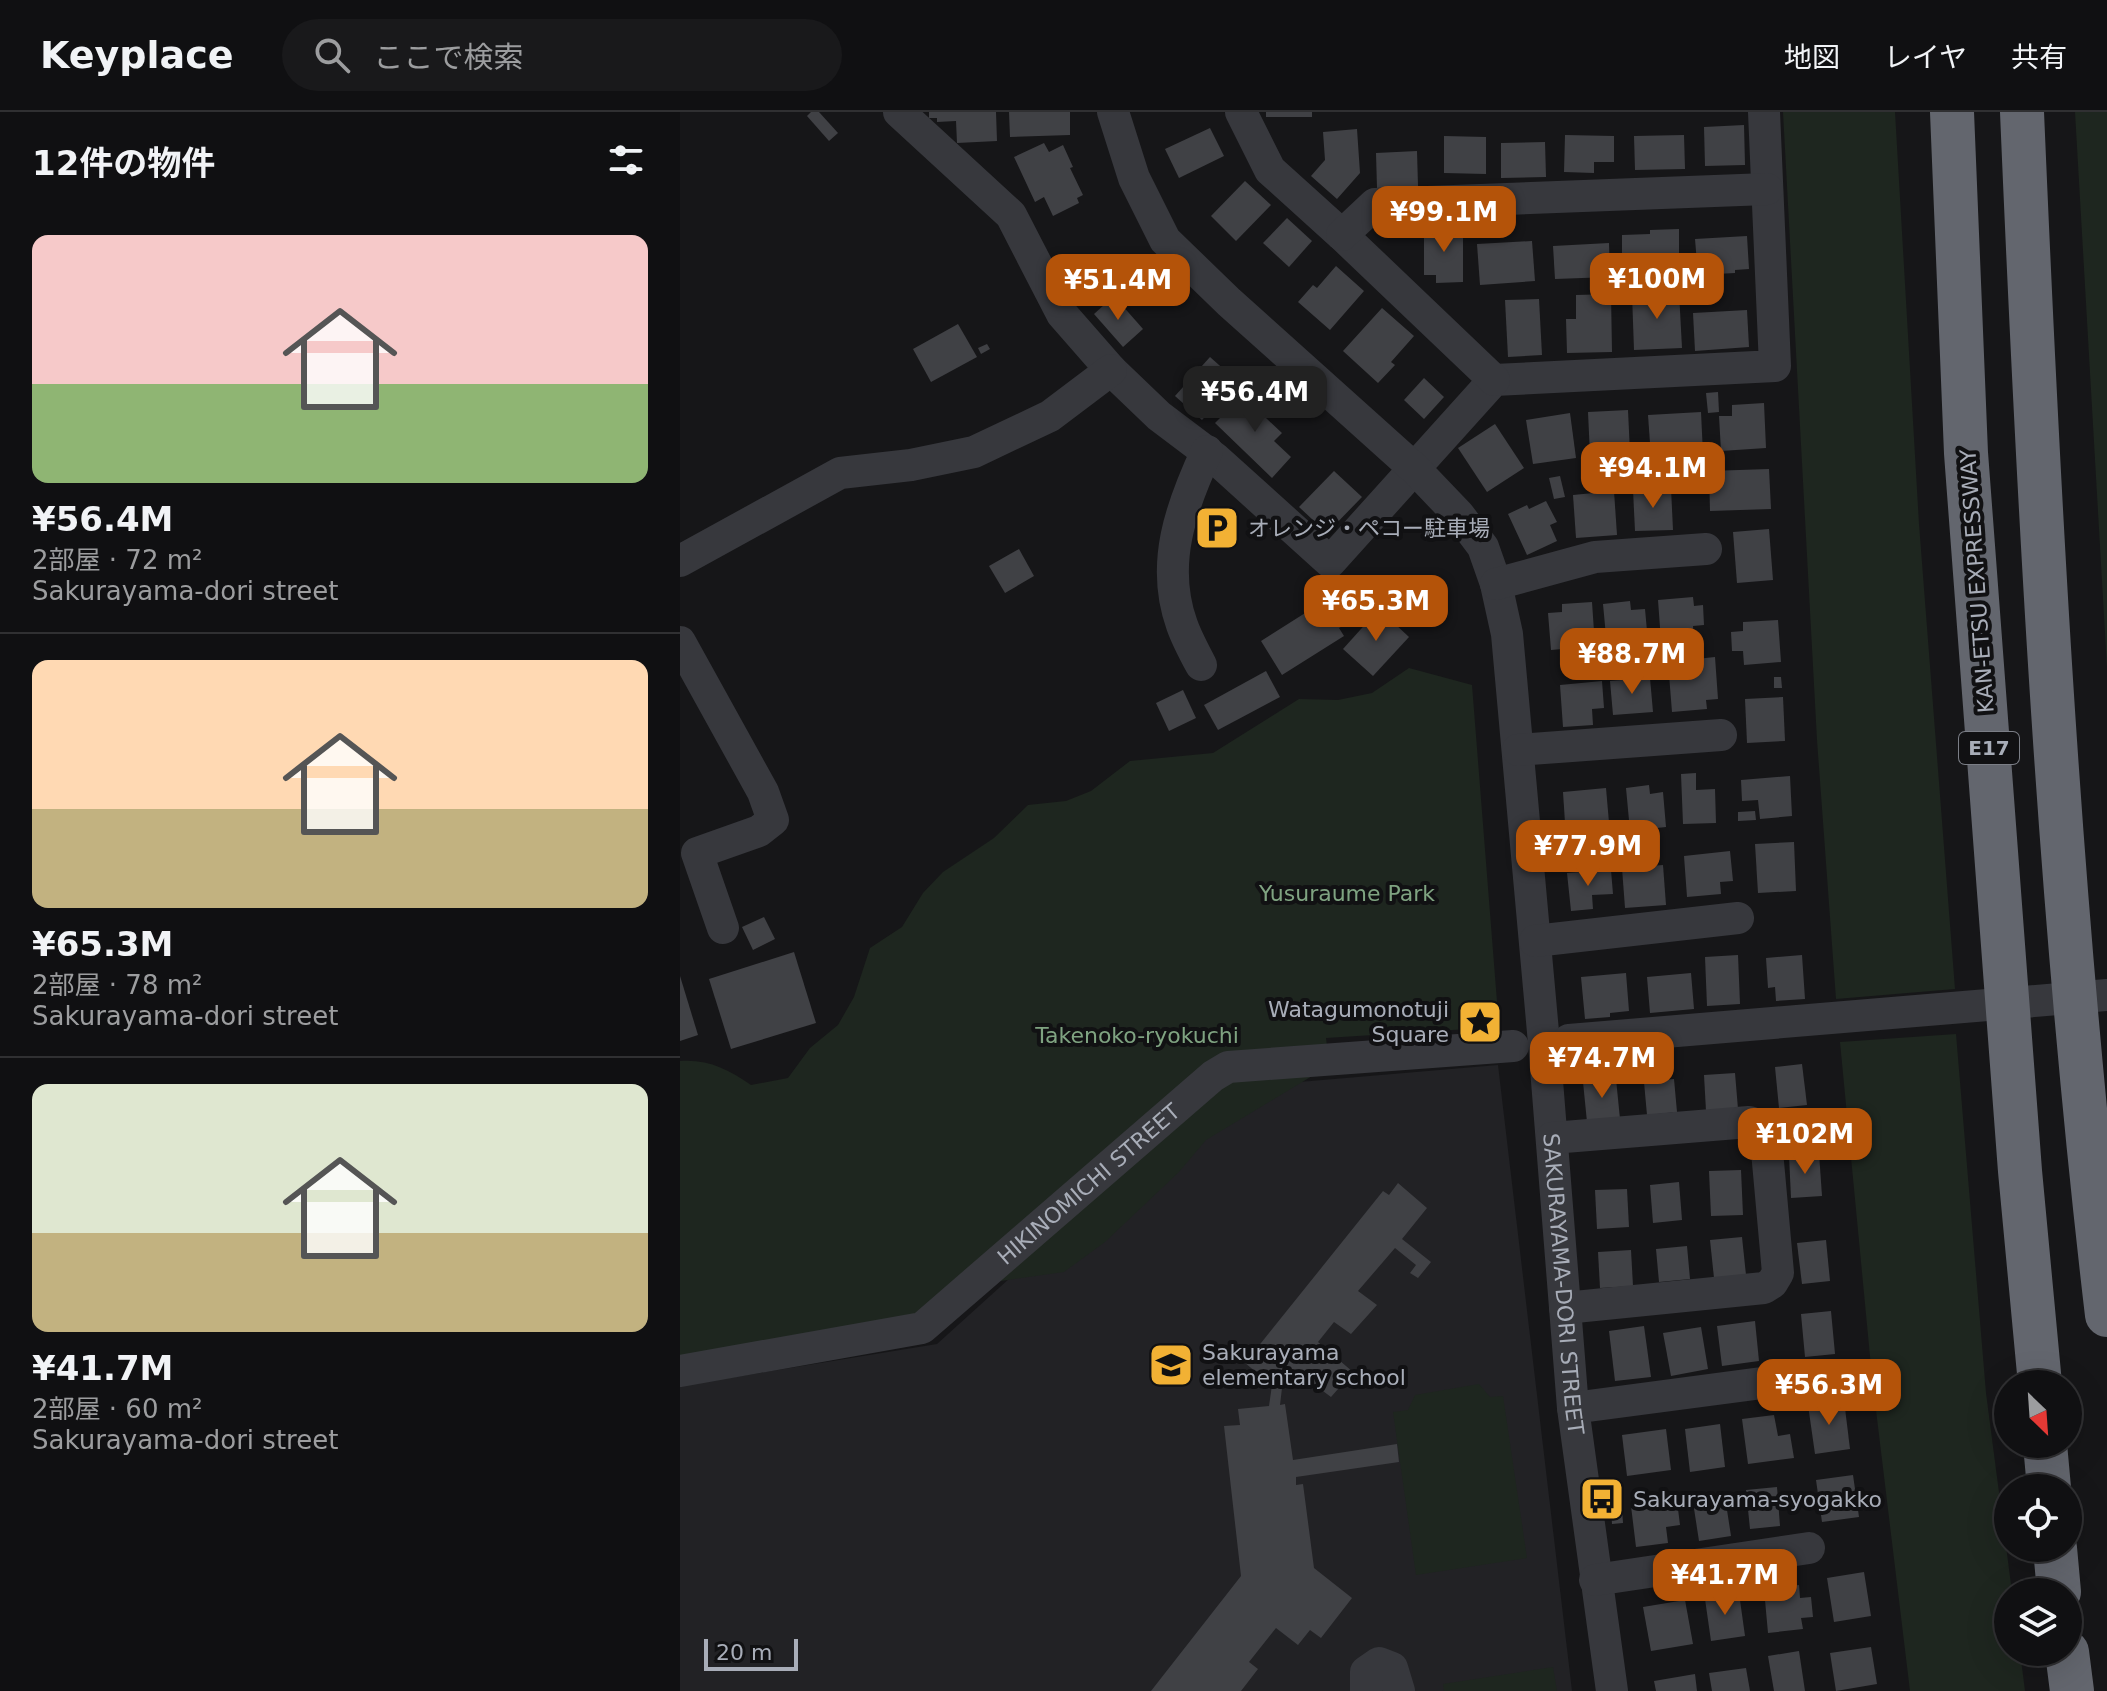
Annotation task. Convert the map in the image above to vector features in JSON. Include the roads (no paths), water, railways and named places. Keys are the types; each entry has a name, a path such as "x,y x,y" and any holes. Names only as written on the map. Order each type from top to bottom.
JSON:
{"highway":[{"name":"KAN-ETSU EXPRESSWAY","path":"1952,112 1966,453 2020,1171 2039,1370"},
{"path":"2022,112 2035,434 2054,714 2090,1168 2107,1315"},
{"path":"2069,1666 2072,1691"}],"street":[{"path":"899,112 1011,215 1062,314 1111,370 1159,416 1207,451 1330,562 1494,380 1775,366 1764,112"},
{"name":"SAKURAYAMA-DORI STREET","path":"1113,112 1134,178 1165,240 1240,312 1415,469 1459,515 1483,547 1496,584 1507,634 1518,750 1573,1408 1612,1691"},
{"path":"1241,112 1270,170 1494,380"},
{"path":"1342,235 1375,204 1767,189"},
{"path":"680,561 840,473 911,465 974,452 1050,416 1111,370"},
{"path":"1201,665 1182,625 1172,584 1174,542 1187,496 1207,451"},
{"path":"1496,584 1595,557 1706,549"},
{"path":"680,642 763,792 773,820 759,831 697,853 723,928"},
{"path":"1518,750 1721,735"},
{"path":"1535,941 1738,918"},
{"path":"1569,1040 2107,995"},
{"name":"HIKINOMICHI STREET","path":"680,1371 922,1328 1201,1086 1228,1067 1513,1046"},
{"path":"1552,1138 1749,1122 1761,1126 1766,1140 1778,1273 1772,1283 1764,1288 1565,1308"},
{"path":"1573,1408 1785,1380"},
{"path":"1595,1580 1809,1548"},
{"path":"1366,1691 1366,1672 1374,1665 1384,1663 1395,1672 1399,1691"}],"place":[{"name":"オレンジ・ペコー駐車場","path":"1217,528"},
{"name":"Watagumonotuji Square","path":"1480,1022"},
{"name":"Sakurayama elementary school","path":"1171,1365"},
{"name":"Sakurayama-syogakko","path":"1602,1499"}],"park label":[{"name":"Yusuraume Park","path":"1347,893"},
{"name":"Takenoko-ryokuchi","path":"1137,1035"}]}
